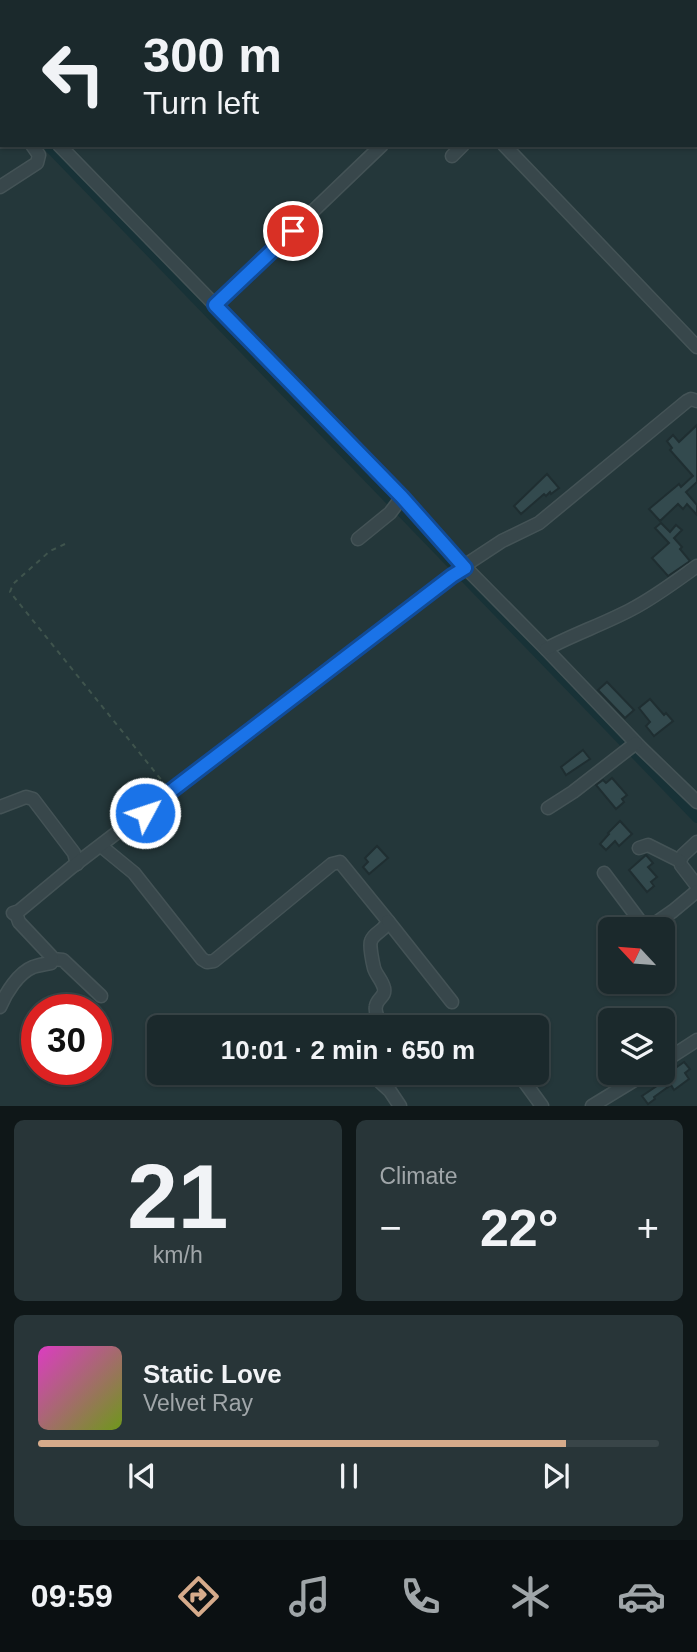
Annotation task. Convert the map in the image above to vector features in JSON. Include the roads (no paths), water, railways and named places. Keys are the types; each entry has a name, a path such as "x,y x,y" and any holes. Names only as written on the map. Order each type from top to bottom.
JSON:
{"street":[{"path":"0,187 37,163 39,155 33,147"},
{"path":"61,147 215,305 398,503 546,649 631,747 697,802"},
{"path":"215,305 380,147"},
{"path":"452,156 461,147"},
{"path":"506,147 697,347"},
{"path":"6,914 19,911 464,567 502,541 539,523 687,401 697,401"},
{"path":"358,538 398,503"},
{"path":"546,649 633,609 697,566"},
{"path":"548,808 631,747"},
{"path":"0,807 26,797 33,799 74,853 77,864"},
{"path":"680,861 697,842"},
{"path":"604,873 646,927 673,911 697,888 680,861 648,845 639,848"},
{"path":"101,846 134,873 207,962 214,961 336,862 344,864 452,1002"},
{"path":"6,914 17,916 19,922 52,959"},
{"path":"378,1015 376,1003 383,997 384,991 379,975 373,967 370,945 374,937 387,926 388,921"},
{"path":"52,959 63,960 99,994"},
{"path":"0,1007 3,998 24,973 51,962 52,959"},
{"path":"675,1054 697,1040"},
{"path":"383,1085 400,1106"},
{"path":"527,1085 542,1106"},
{"path":"592,1106 626,1085"}],"waterway":[{"path":"49,147 697,818"}]}
